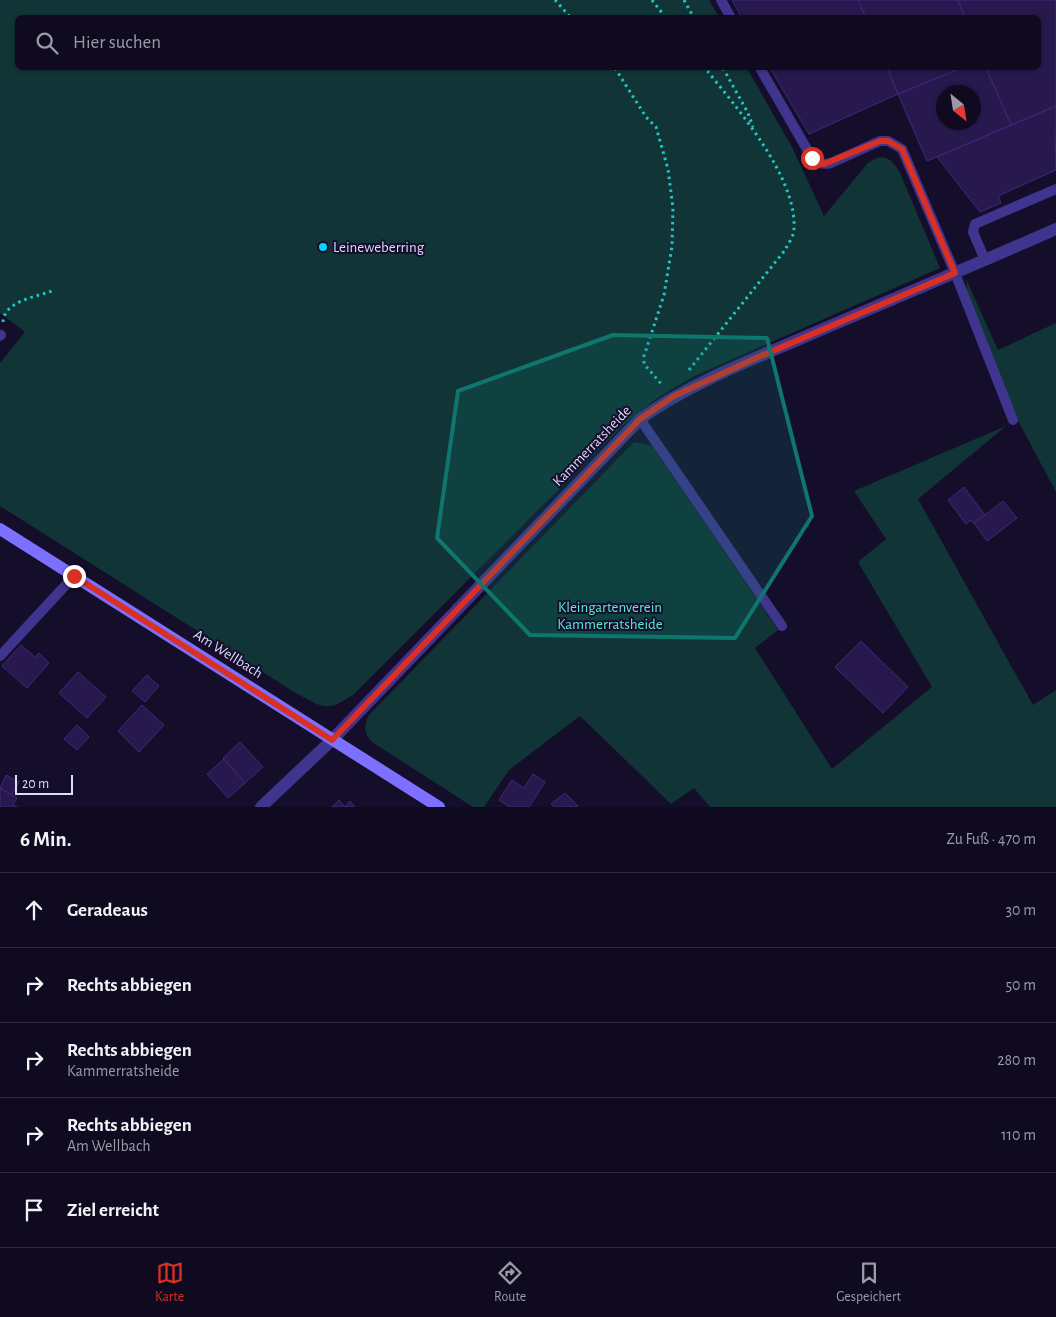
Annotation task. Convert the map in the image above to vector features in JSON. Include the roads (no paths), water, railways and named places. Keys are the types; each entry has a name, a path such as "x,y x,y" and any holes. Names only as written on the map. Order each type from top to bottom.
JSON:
{"main road":[{"name":"Am Wellbach","path":"0,529 439,807"}],"street":[{"name":"Kammerratsheide","path":"261,807 332,740 640,419 674,396 756,358 1056,229"}],"lane":[{"path":"722,0 730,15"},
{"path":"761,70 816,162 830,163 880,141 888,141 902,149 955,273 1013,420"},
{"path":"985,260 973,232 975,224 1056,189"},
{"path":"640,419 782,626"},
{"path":"0,656 74,576"}],"place":[{"name":"Leineweberring","path":"323,247"}],"park label":[{"name":"Kleingartenverein Kammerratsheide","path":"610,616"}]}
